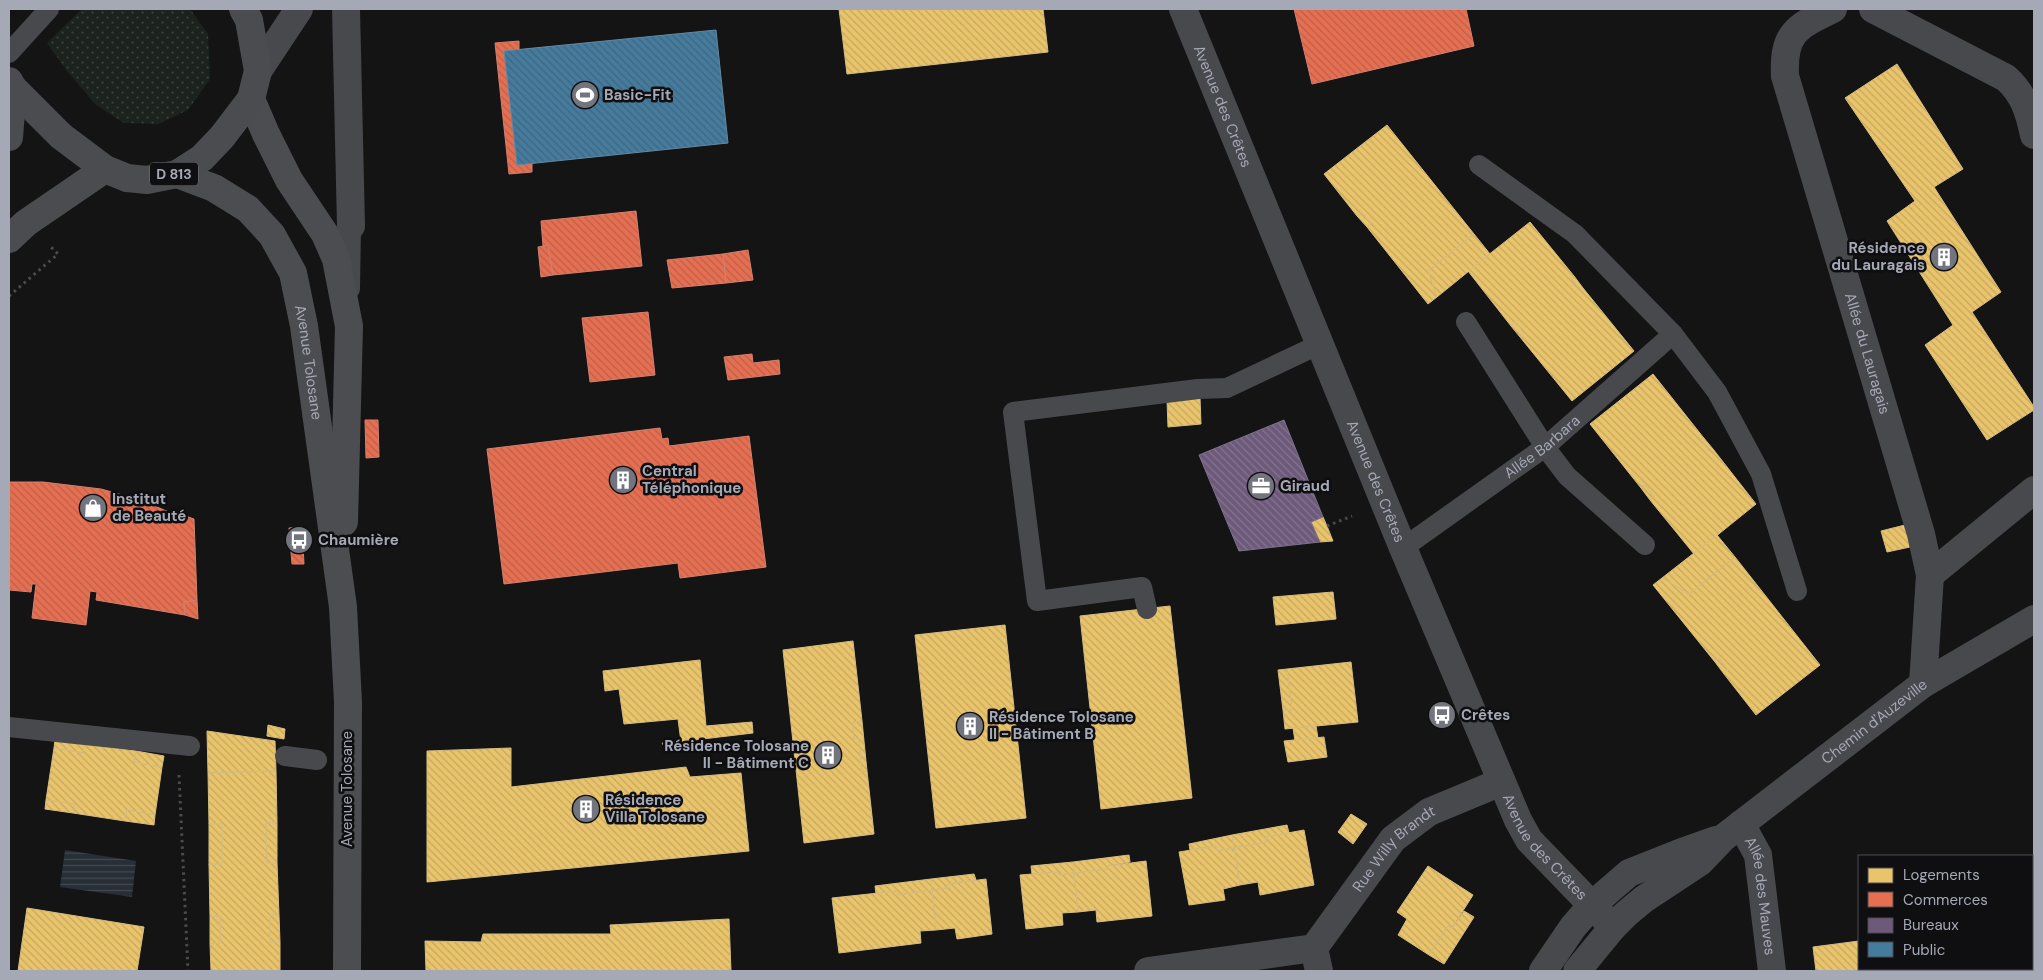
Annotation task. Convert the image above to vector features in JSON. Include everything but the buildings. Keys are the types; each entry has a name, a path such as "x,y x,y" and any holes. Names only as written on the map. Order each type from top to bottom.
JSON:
{"main road":[{"name":"D 813","path":"11,84 61,136 105,169 126,178 147,180 177,174 202,158 222,137 251,99 258,72 249,20 243,9"},
{"name":"D 813","path":"9,137 11,84"},
{"name":"Avenue Tolosane","path":"251,99 289,180 325,234 336,260 349,326 342,607"},
{"path":"9,239 26,223 105,169"},
{"name":"Avenue Tolosane","path":"177,174 214,188 248,209 272,236 293,273 304,326 342,607 348,702 347,971"}],"street":[{"path":"258,72 299,9"},
{"name":"Avenue Tolosane","path":"346,9 351,226"},
{"name":"Avenue des Crêtes","path":"1182,9 1501,782 1529,840 1613,927"},
{"name":"Allée du Lauragais","path":"1833,9 1813,18 1791,36 1786,46 1785,76 1922,534 1930,575 1923,684"},
{"path":"1873,9 2006,78 2026,102 2034,134"},
{"path":"1930,575 2034,490"},
{"name":"Chemin d'Auzeville","path":"1576,971 1613,927 1644,900 1700,862 1732,831 1923,684 2034,619"},
{"name":"Rue Willy Brandt","path":"1148,971 1316,960 1393,839 1429,812 1501,782"},
{"name":"Chemin d'Auzeville","path":"1543,971 1573,927 1592,905 1629,874 1732,831"},
{"name":"Allée des Mauves","path":"1732,831 1758,855 1772,971"}],"lane":[{"path":"9,53 49,9"},
{"path":"1479,165 1576,234 1673,334 1717,392 1761,474 1797,590"},
{"name":"Avenue Tolosane","path":"349,326 351,226"},
{"path":"1466,322 1545,447 1568,476 1645,545"},
{"name":"Allée Barbara","path":"1403,548 1545,447 1673,334"},
{"path":"1147,609 1142,587 1037,601 1012,412 1198,389 1227,388 1320,344"},
{"path":"9,727 184,745"},
{"path":"285,756 317,760"}],"path":[{"path":"9,296 58,254"},
{"path":"184,745 188,971"}],"shaded area":[{"path":"82,9 190,9 208,34 210,79 188,110 158,124 124,123 96,105 67,71 47,43"},
{"path":"65,850 136,861 132,897 60,887"}],"place":[{"name":"Basic-Fit","path":"585,95"},
{"name":"Résidence du Lauragais","path":"1944,257"},
{"name":"Central Téléphonique","path":"623,480"},
{"name":"Giraud","path":"1261,486"},
{"name":"Institut de Beauté","path":"93,508"},
{"name":"Chaumière","path":"299,540"},
{"name":"Crêtes","path":"1442,715"},
{"name":"Résidence Tolosane II - Bâtiment B","path":"970,726"},
{"name":"Résidence Tolosane II - Bâtiment C","path":"828,755"},
{"name":"Résidence Villa Tolosane","path":"586,809"}]}
